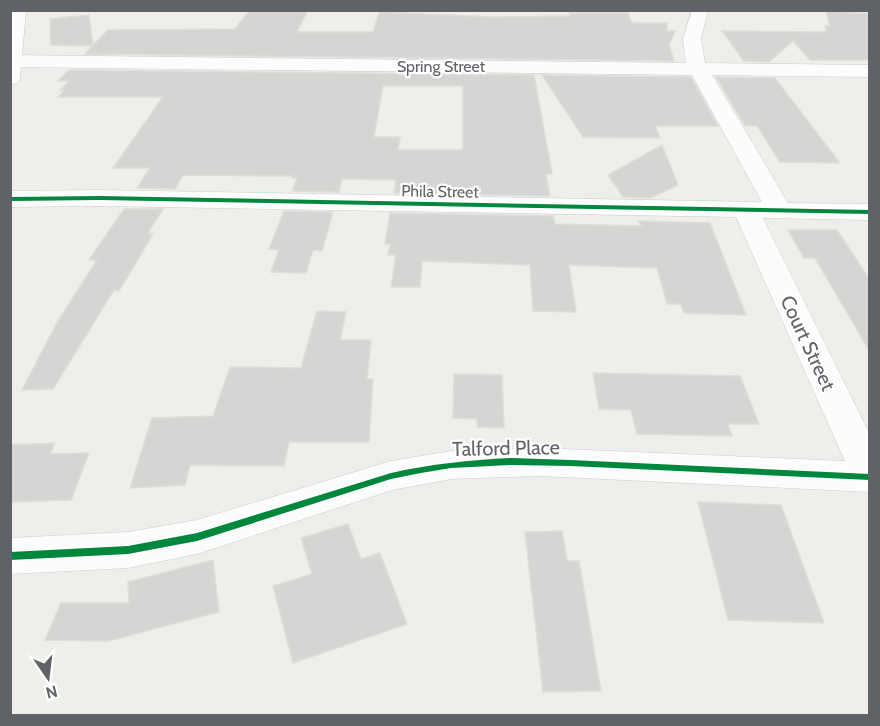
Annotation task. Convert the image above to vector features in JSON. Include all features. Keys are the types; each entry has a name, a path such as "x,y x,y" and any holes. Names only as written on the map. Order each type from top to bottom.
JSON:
{"street":[{"path":"11,67 18,10"},
{"path":"700,10 693,39 694,61 780,211"},
{"name":"Spring Street","path":"11,67 699,68 870,71"},
{"name":"Phila Street","path":"10,199 870,212"},
{"name":"Court Street","path":"746,210 870,476"},
{"name":"Talford Place","path":"10,556 128,550 197,537 391,476 423,468 474,462 565,463 870,476"}],"building":[{"path":"250,10 308,10 297,32 373,32 379,12 493,17 628,13 632,23 667,23 667,31 675,31 669,45 674,61 85,54 93,46 51,45 50,19 89,15 93,45 108,30 235,29"},
{"path":"826,11 870,14 870,60 810,60 793,41 769,62 744,61 722,31 826,32 825,26 830,26"},
{"path":"69,70 534,75 552,174 546,174 550,196 394,193 396,180 342,179 339,192 292,191 297,178 292,178 293,176 183,175 175,189 137,188 150,168 113,168 163,97 58,97 65,90 60,90 69,81 58,81","holes":["383,86 463,86 463,150 398,150 400,137 374,137"]},
{"path":"542,75 691,77 718,126 655,126 660,138 583,137"},
{"path":"716,77 775,78 840,163 780,162 757,126 745,126"},
{"path":"662,145 678,185 650,198 623,197 608,175"},
{"path":"124,209 163,209 148,233 153,234 119,291 114,290 53,389 22,390 58,321 97,260 89,260"},
{"path":"284,211 333,212 322,251 313,250 306,273 271,272 279,250 269,249"},
{"path":"390,213 553,216 555,224 642,226 638,221 710,223 746,315 684,313 681,304 667,304 657,268 569,265 576,312 533,311 530,265 422,261 420,287 391,287 396,255 388,255 390,244 385,244"},
{"path":"788,230 837,230 870,280 870,352 815,258 804,258"},
{"path":"317,311 346,312 340,340 371,340 367,379 373,379 369,442 289,442 284,466 190,465 185,485 130,488 152,418 213,416 230,367 301,368"},
{"path":"593,373 740,376 759,424 728,424 732,436 637,434 631,410 599,409"},
{"path":"454,374 502,375 504,428 477,427 477,419 453,418"},
{"path":"55,443 50,454 89,453 71,500 10,502 10,445"},
{"path":"698,502 781,505 824,623 728,620"},
{"path":"348,524 361,559 380,553 407,624 293,663 273,586 312,574 301,538"},
{"path":"562,531 567,561 579,561 601,691 543,692 525,532"},
{"path":"213,560 219,612 108,641 45,640 61,603 129,603 128,582"}],"cycle path":[{"path":"10,199 99,198 870,212"},
{"path":"10,556 128,550 197,537 391,476 451,465 541,462 870,477"}]}
